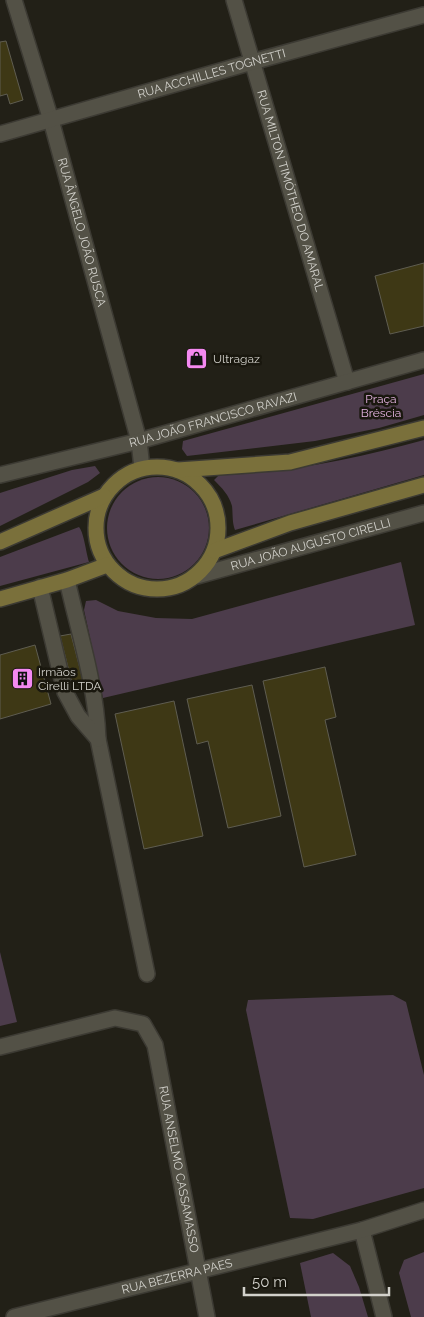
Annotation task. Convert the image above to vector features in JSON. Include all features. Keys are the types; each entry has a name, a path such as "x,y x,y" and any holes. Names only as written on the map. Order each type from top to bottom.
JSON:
{"main road":[{"path":"178,470 290,462 424,428"},
{"path":"161,466 178,470 195,480 208,495 212,503 216,512 218,532 214,550 207,564 197,576 180,586 160,590 140,588 122,579 107,565 98,549 95,531 97,513 104,496 114,484 127,474 142,468 161,466"},
{"path":"214,550 290,523 424,485"},
{"path":"0,542 104,496"},
{"path":"0,599 66,580 107,565"}],"street":[{"name":"RUA ÂNGELO JOÃO RUSCA","path":"14,0 51,120 140,441 142,468"},
{"name":"RUA MILTON TIMÓTHEO DO AMARAL","path":"234,0 347,382"},
{"name":"RUA ACCHILLES TOGNETTI","path":"0,134 424,14"},
{"name":"RUA JOÃO FRANCISCO RAVAZI","path":"0,474 140,441 424,360"},
{"name":"RUA JOÃO AUGUSTO CIRELLI","path":"197,576 424,513"},
{"path":"66,580 92,683 98,738 147,974"},
{"path":"40,587 65,692 78,716 98,738"},
{"name":"RUA ANSELMO CASSAMASSO","path":"0,1047 115,1018 143,1024 155,1045 207,1317"},
{"name":"RUA BEZERRA PAES","path":"14,1317 362,1230 424,1210"},
{"path":"362,1230 384,1317"}],"green space":[{"name":"Praça Bréscia","path":"424,374 424,415 379,428 315,441 187,456 182,449 183,441"},
{"path":"424,440 424,475 235,530 231,502 214,480 219,475 297,468 374,453"},
{"path":"95,466 100,473 88,482 0,526 0,493 72,470"},
{"path":"158,477 177,481 194,492 205,509 209,528 205,547 194,564 177,575 158,579 139,575 122,564 111,547 107,528 111,509 122,492 139,481"},
{"path":"79,527 84,538 89,562 0,586 0,557"},
{"path":"401,562 415,625 103,698 84,610 86,601 96,600 118,611 156,618 192,619"},
{"path":"0,952 17,1022 0,1026"},
{"path":"393,995 406,1002 424,1075 424,1188 313,1219 290,1218 246,1010 248,1000"},
{"path":"424,1252 424,1317 411,1317 399,1273 404,1260"},
{"path":"333,1253 350,1266 368,1317 311,1317 300,1263"}],"building":[{"path":"6,41 23,100 10,104 7,94 0,96 0,42"},
{"path":"424,263 424,326 390,334 375,276"},
{"path":"71,634 83,680 72,683 60,636"},
{"name":"Irmãos Cirelli LTDA","path":"35,645 51,704 0,719 0,655"},
{"path":"325,667 336,717 325,720 356,855 304,867 263,681"},
{"path":"252,685 281,816 228,828 208,741 197,744 187,699"},
{"path":"174,701 203,836 144,849 115,714"}],"place":[{"name":"Ultragaz","path":"197,359"},
{"name":"Irmãos Cirelli LTDA","path":"22,679"}]}
